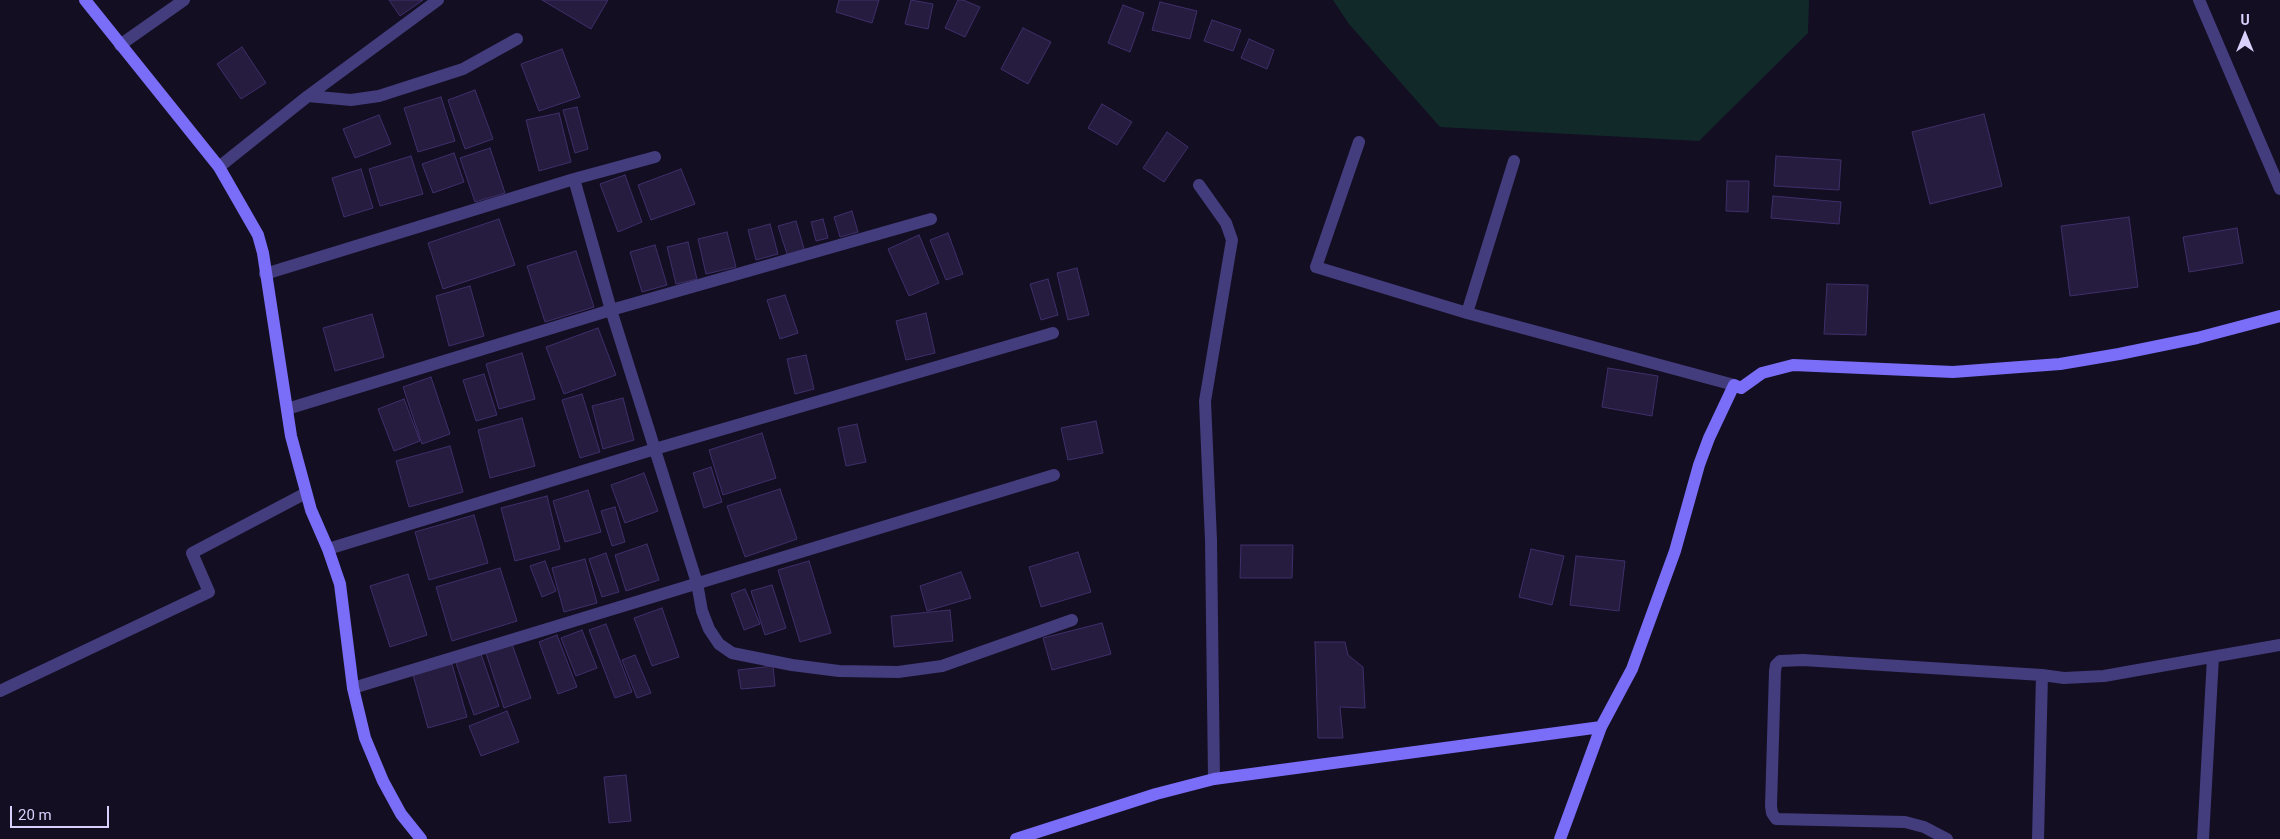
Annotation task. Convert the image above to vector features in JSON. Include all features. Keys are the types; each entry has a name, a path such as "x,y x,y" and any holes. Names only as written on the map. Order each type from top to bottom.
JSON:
{"street":[{"path":"85,0 219,167 258,235 286,409 311,510 328,548 340,584 353,688 365,738 383,781 401,814 421,839"},
{"path":"120,45 184,0"},
{"path":"219,167 308,96 438,0"},
{"path":"2200,0 2280,189"},
{"path":"308,96 352,100 379,96 463,69 517,39"},
{"path":"1359,142 1316,267 1468,313 1741,388 1762,373 1793,365 1953,372 2060,364 2196,338 2280,316"},
{"path":"265,274 574,179 656,157"},
{"path":"1468,313 1514,161"},
{"path":"574,179 611,310 697,583 702,611 709,629 719,644 732,653 755,659 839,671 898,672 942,666 1072,620"},
{"path":"1199,186 1226,223 1232,240 1205,401 1211,540 1214,779"},
{"path":"286,409 611,310 931,219"},
{"path":"328,548 655,449 1053,333"},
{"path":"1560,839 1601,727 1632,669 1675,551 1702,456 1734,385"},
{"path":"353,688 1054,475"},
{"path":"0,691 209,592 192,554 306,493"},
{"path":"1947,839 1924,827 1905,822 1776,819 1772,813 1771,806 1776,665 1780,661 1796,660 2042,675 2064,678 2104,676 2280,645"},
{"path":"2203,839 2214,656"},
{"path":"2038,839 2042,675"},
{"path":"1016,839 1156,794 1214,779 1601,727"}],"green space":[{"path":"1333,0 1809,0 1808,33 1699,141 1440,127 1349,24"}],"building":[{"path":"389,0 423,0 400,16"},
{"path":"542,0 608,0 591,29"},
{"path":"839,0 879,0 872,23 836,12"},
{"path":"911,0 933,4 928,29 905,24"},
{"path":"958,0 963,0 980,7 965,37 945,28"},
{"path":"1160,2 1197,11 1190,39 1152,30"},
{"path":"1123,5 1144,13 1130,52 1108,43"},
{"path":"1212,20 1241,30 1233,51 1204,41"},
{"path":"1023,28 1051,42 1028,84 1001,69"},
{"path":"1249,39 1274,50 1267,69 1241,58"},
{"path":"242,47 266,83 241,99 217,64"},
{"path":"562,49 580,97 539,111 521,64"},
{"path":"475,90 493,139 465,149 448,100"},
{"path":"441,97 455,141 418,152 404,108"},
{"path":"1102,104 1132,122 1117,145 1088,128"},
{"path":"577,107 588,149 575,153 563,110"},
{"path":"559,113 571,162 539,171 526,120"},
{"path":"1984,114 2002,186 1930,204 1912,132"},
{"path":"379,115 391,144 355,158 343,129"},
{"path":"1167,132 1188,147 1164,182 1143,168"},
{"path":"490,148 505,193 475,202 460,158"},
{"path":"454,153 464,182 433,193 422,164"},
{"path":"411,156 423,194 380,206 369,169"},
{"path":"1776,156 1841,160 1839,190 1774,186"},
{"path":"361,169 373,208 344,217 332,178"},
{"path":"681,169 695,204 651,220 638,185"},
{"path":"625,175 642,222 618,232 600,184"},
{"path":"1727,181 1749,181 1748,212 1726,211"},
{"path":"1773,196 1841,202 1839,224 1771,218"},
{"path":"852,211 858,232 840,237 834,217"},
{"path":"2129,217 2138,287 2070,296 2061,226"},
{"path":"499,219 515,265 443,289 428,243"},
{"path":"823,219 828,238 816,241 811,222"},
{"path":"796,221 805,252 788,257 778,226"},
{"path":"770,224 778,254 756,260 748,230"},
{"path":"2237,228 2243,263 2189,272 2183,237"},
{"path":"727,232 736,267 706,274 698,239"},
{"path":"948,233 963,274 946,280 930,240"},
{"path":"919,235 939,283 909,296 888,249"},
{"path":"688,242 697,279 676,284 667,247"},
{"path":"655,245 667,285 642,292 630,252"},
{"path":"576,251 594,307 545,322 527,266"},
{"path":"1077,268 1089,315 1068,320 1057,273"},
{"path":"1048,279 1058,315 1041,320 1030,284"},
{"path":"1827,284 1868,285 1866,335 1824,334"},
{"path":"470,286 484,336 449,346 436,296"},
{"path":"785,295 798,333 780,339 767,300"},
{"path":"926,313 935,353 906,360 896,321"},
{"path":"372,314 384,357 335,371 323,328"},
{"path":"598,328 616,375 564,394 546,347"},
{"path":"522,353 535,399 499,409 486,364"},
{"path":"806,355 814,389 795,394 787,359"},
{"path":"1608,368 1658,376 1652,416 1602,407"},
{"path":"484,374 497,415 476,421 463,380"},
{"path":"431,377 450,434 422,444 403,387"},
{"path":"582,394 600,452 580,458 562,400"},
{"path":"623,398 634,440 603,449 592,406"},
{"path":"404,399 420,441 394,451 378,409"},
{"path":"522,418 535,466 490,478 478,430"},
{"path":"1096,421 1103,453 1068,460 1061,428"},
{"path":"857,424 866,462 846,466 838,428"},
{"path":"762,433 776,478 723,495 709,450"},
{"path":"450,446 463,492 409,507 396,461"},
{"path":"711,467 722,502 704,508 693,473"},
{"path":"644,473 658,511 625,523 611,485"},
{"path":"780,489 797,539 745,557 727,506"},
{"path":"588,490 601,532 565,542 553,501"},
{"path":"547,496 560,549 515,561 501,508"},
{"path":"615,507 625,542 612,546 601,511"},
{"path":"474,515 488,563 429,580 415,532"},
{"path":"647,544 659,580 626,591 615,555"},
{"path":"1241,545 1293,545 1292,578 1240,578"},
{"path":"1531,549 1564,556 1552,605 1519,597"},
{"path":"1078,552 1091,592 1041,607 1029,567"},
{"path":"606,553 619,592 602,597 589,559"},
{"path":"1576,556 1625,561 1619,611 1570,605"},
{"path":"585,559 597,603 564,612 552,568"},
{"path":"545,561 556,591 542,597 530,566"},
{"path":"809,561 831,633 800,642 778,570"},
{"path":"500,568 517,621 452,641 436,587"},
{"path":"961,572 971,598 927,611 920,586"},
{"path":"408,574 427,635 390,647 370,586"},
{"path":"772,585 786,628 765,635 751,591"},
{"path":"745,589 760,624 744,630 731,594"},
{"path":"662,608 679,657 652,666 634,618"},
{"path":"950,610 953,641 894,647 891,616"},
{"path":"1102,623 1111,654 1052,670 1043,638"},
{"path":"606,624 632,692 615,698 589,630"},
{"path":"582,630 597,668 576,676 561,638"},
{"path":"557,635 577,687 558,694 539,642"},
{"path":"1315,642 1345,642 1348,655 1363,667 1365,708 1340,707 1343,738 1318,738"},
{"path":"512,644 531,698 504,708 486,653"},
{"path":"481,654 499,706 474,715 456,663"},
{"path":"635,655 651,693 637,698 622,660"},
{"path":"452,664 467,717 428,728 413,675"},
{"path":"773,666 775,686 741,689 738,670"},
{"path":"507,711 519,742 481,756 469,726"},
{"path":"626,775 631,821 609,823 604,777"}]}
